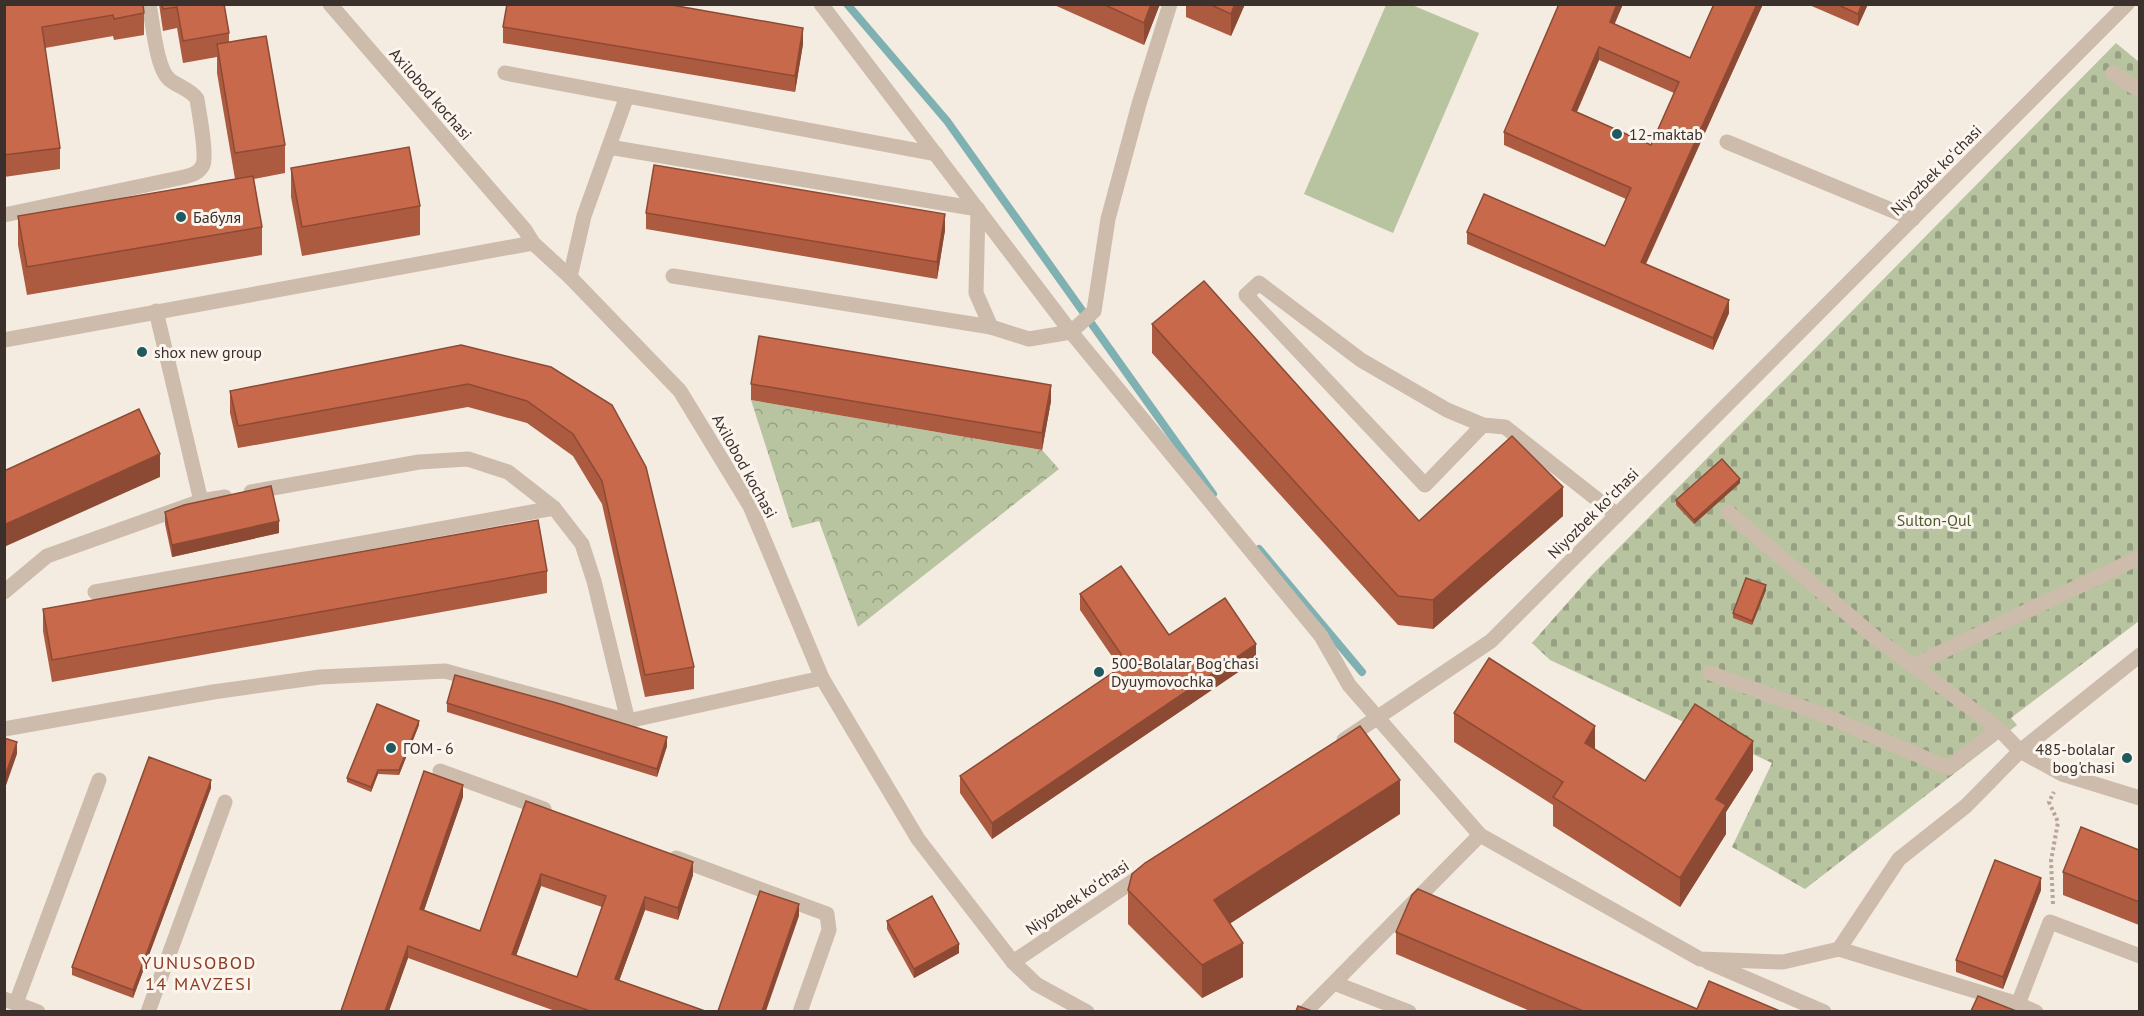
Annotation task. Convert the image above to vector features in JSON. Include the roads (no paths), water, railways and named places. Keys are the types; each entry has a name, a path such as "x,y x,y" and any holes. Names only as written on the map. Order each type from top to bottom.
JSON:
{"street":[{"path":"4,215 184,177 196,173 202,166 204,157 197,99 193,93 169,80 161,68 149,4"},
{"name":"Axilobod kochasi","path":"330,4 517,221 533,243 570,276 680,391 750,506 822,678 918,839 1012,962 1036,984 1087,1011"},
{"path":"820,4 1071,332 1321,636 1349,685 1480,835 1700,959 1824,1011"},
{"path":"673,276 991,327 1029,339 1071,332 1095,310 1108,219 1170,4"},
{"name":"Niyozbek koʻchasi","path":"1328,751 1491,640 1912,219 2129,6"},
{"path":"505,73 936,154"},
{"path":"2114,74 2139,92"},
{"path":"570,276 584,216 627,96"},
{"path":"1726,142 1912,219"},
{"path":"609,147 978,209"},
{"path":"978,209 976,293 991,327"},
{"path":"4,340 533,243"},
{"path":"1483,425 1425,485 1246,295 1259,283 1361,360 1447,410 1483,425 1505,427 1617,514"},
{"path":"156,311 201,501"},
{"path":"4,592 47,556 201,501 419,462 468,459 508,472 554,508 582,544 594,581 628,721"},
{"path":"95,592 554,508"},
{"path":"1728,512 1877,639 1999,729 2020,751 2062,774 2139,798"},
{"path":"1912,666 2139,557"},
{"path":"1839,949 1899,859 1966,806 2020,751 2139,655"},
{"path":"4,729 213,692 320,676 445,671 628,721 822,678"},
{"path":"1710,673 1824,715 1948,768 1999,729"},
{"path":"440,771 561,816"},
{"path":"38,1011 10,1001 99,780"},
{"path":"148,1011 225,802"},
{"path":"1305,1011 1427,897 1480,835"},
{"path":"661,852 827,914 829,930 800,1011"},
{"name":"Niyozbek koʻchasi","path":"1012,962 1160,863"},
{"path":"2018,1004 2050,922 2139,956"},
{"path":"1700,959 1783,962 1839,949 2036,1011"},
{"path":"1334,983 1409,1011"}],"waterway":[{"path":"847,4 947,121 1213,494"},
{"path":"1259,549 1362,672"}],"place":[{"name":"12-maktab","path":"1617,134"},
{"name":"Бабуля","path":"181,217"},
{"name":"shox new group","path":"142,352"},
{"name":"500-Bolalar Bog'chasi Dyuymovochka","path":"1099,672"},
{"name":"ГОМ - 6","path":"391,748"},
{"name":"485-bolalar bog'chasi","path":"2127,758"}],"district":[{"name":"YUNUSOBOD 14 MAVZESI","path":"199,972"}],"park label":[{"name":"Sulton-Qul","path":"1934,520"}]}
